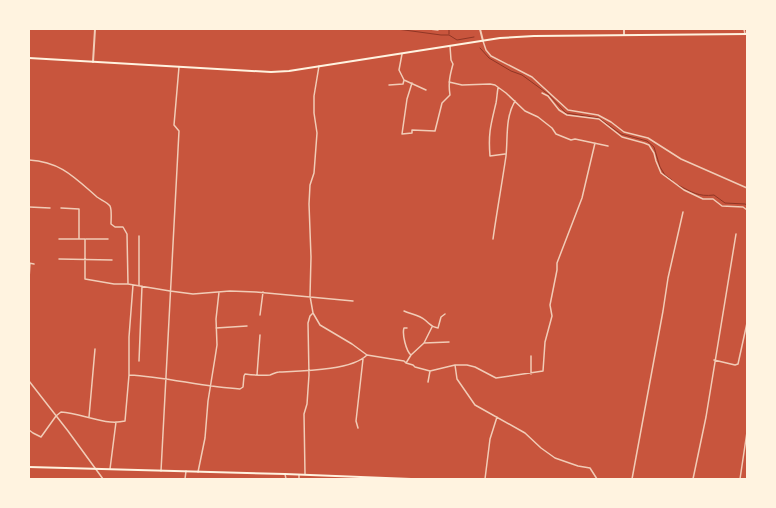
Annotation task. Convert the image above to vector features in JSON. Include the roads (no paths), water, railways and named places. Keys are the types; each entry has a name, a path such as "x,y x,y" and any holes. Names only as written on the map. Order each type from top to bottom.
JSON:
{"main road":[{"path":"29,58 271,72 289,71 500,38 534,36 746,34"},
{"path":"29,467 305,474 411,479"}],"street":[{"path":"93,62 95,29"},
{"path":"429,29 438,30"},
{"path":"480,29 486,50 491,56 532,77 567,108 600,116 624,132 648,138 681,159 747,188"},
{"path":"624,29 624,35"},
{"path":"744,29 746,34"},
{"path":"412,83 406,99 402,134 412,133 412,130 435,131 442,103 450,95 449,82 453,64 451,60 450,46"},
{"path":"402,54 399,70 404,80 426,90"},
{"path":"319,66 314,96 314,113 317,133 314,172 310,185 309,204 311,257 310,296 312,313 320,325 346,340 366,355 404,361 430,371 455,365 467,365 475,367 496,378 531,374 543,370 545,342 552,316 550,305 557,263 564,241 582,198 595,142"},
{"path":"161,471 179,131 174,125 179,67"},
{"path":"389,84 403,84 404,80"},
{"path":"449,82 462,85 495,85 525,111 538,117 552,128 556,134 571,140 575,139 595,142 608,146"},
{"path":"498,88 489,131 490,156 506,154"},
{"path":"542,93 548,96 559,110 566,114 599,119 622,137 644,142 649,145 654,153 661,173 684,190 703,199 714,199 722,206 743,207 747,210"},
{"path":"493,239 506,154 510,109 515,101"},
{"path":"566,114 567,108"},
{"path":"29,160 47,162 68,171 110,207 111,224 115,227 122,227 127,234 128,284"},
{"path":"29,207 50,208"},
{"path":"62,208 79,209 80,239"},
{"path":"632,479 668,278 682,212"},
{"path":"692,479 706,417 714,360 736,234"},
{"path":"139,236 141,286 139,362"},
{"path":"59,239 108,239"},
{"path":"85,239 85,280 114,284 128,284 193,294 230,291 263,292 353,301"},
{"path":"59,259 112,260"},
{"path":"29,279 29,263 34,264"},
{"path":"29,430 41,437 56,416 61,412 116,422 124,421 126,419 130,375 130,337 133,285"},
{"path":"198,472 205,438 208,401 217,345 216,318 219,292"},
{"path":"260,316 263,292"},
{"path":"404,311 425,320 432,327 438,328 441,317 444,314"},
{"path":"305,474 304,414 307,404 309,375 308,323 312,313"},
{"path":"714,360 735,365 738,364 747,323"},
{"path":"216,328 247,326"},
{"path":"406,363 410,355 424,343 432,327"},
{"path":"407,328 404,328 403,336 410,355"},
{"path":"258,375 260,335"},
{"path":"424,343 450,342"},
{"path":"89,418 95,350"},
{"path":"358,428 356,421 363,359 366,355"},
{"path":"531,356 531,374"},
{"path":"130,375 165,378 211,387 242,388 244,375 270,375 277,372 308,371 343,366 363,359"},
{"path":"455,365 457,379 475,405 525,433 555,458 578,466 590,468 597,479"},
{"path":"428,382 430,371"},
{"path":"29,381 103,479"},
{"path":"485,479 490,439 497,417"},
{"path":"110,469 116,422"},
{"path":"740,479 747,432"},
{"path":"185,479 186,471"},
{"path":"285,474 286,479"}],"waterway":[{"path":"397,29 449,35 457,40 474,37"},
{"path":"449,29 449,34"},
{"path":"480,48 489,58 511,71 522,75 548,94 566,113 599,118 621,134 647,141 654,147 660,167 665,175 672,180"},
{"path":"678,185 699,195 714,195 725,203 747,205"}]}
